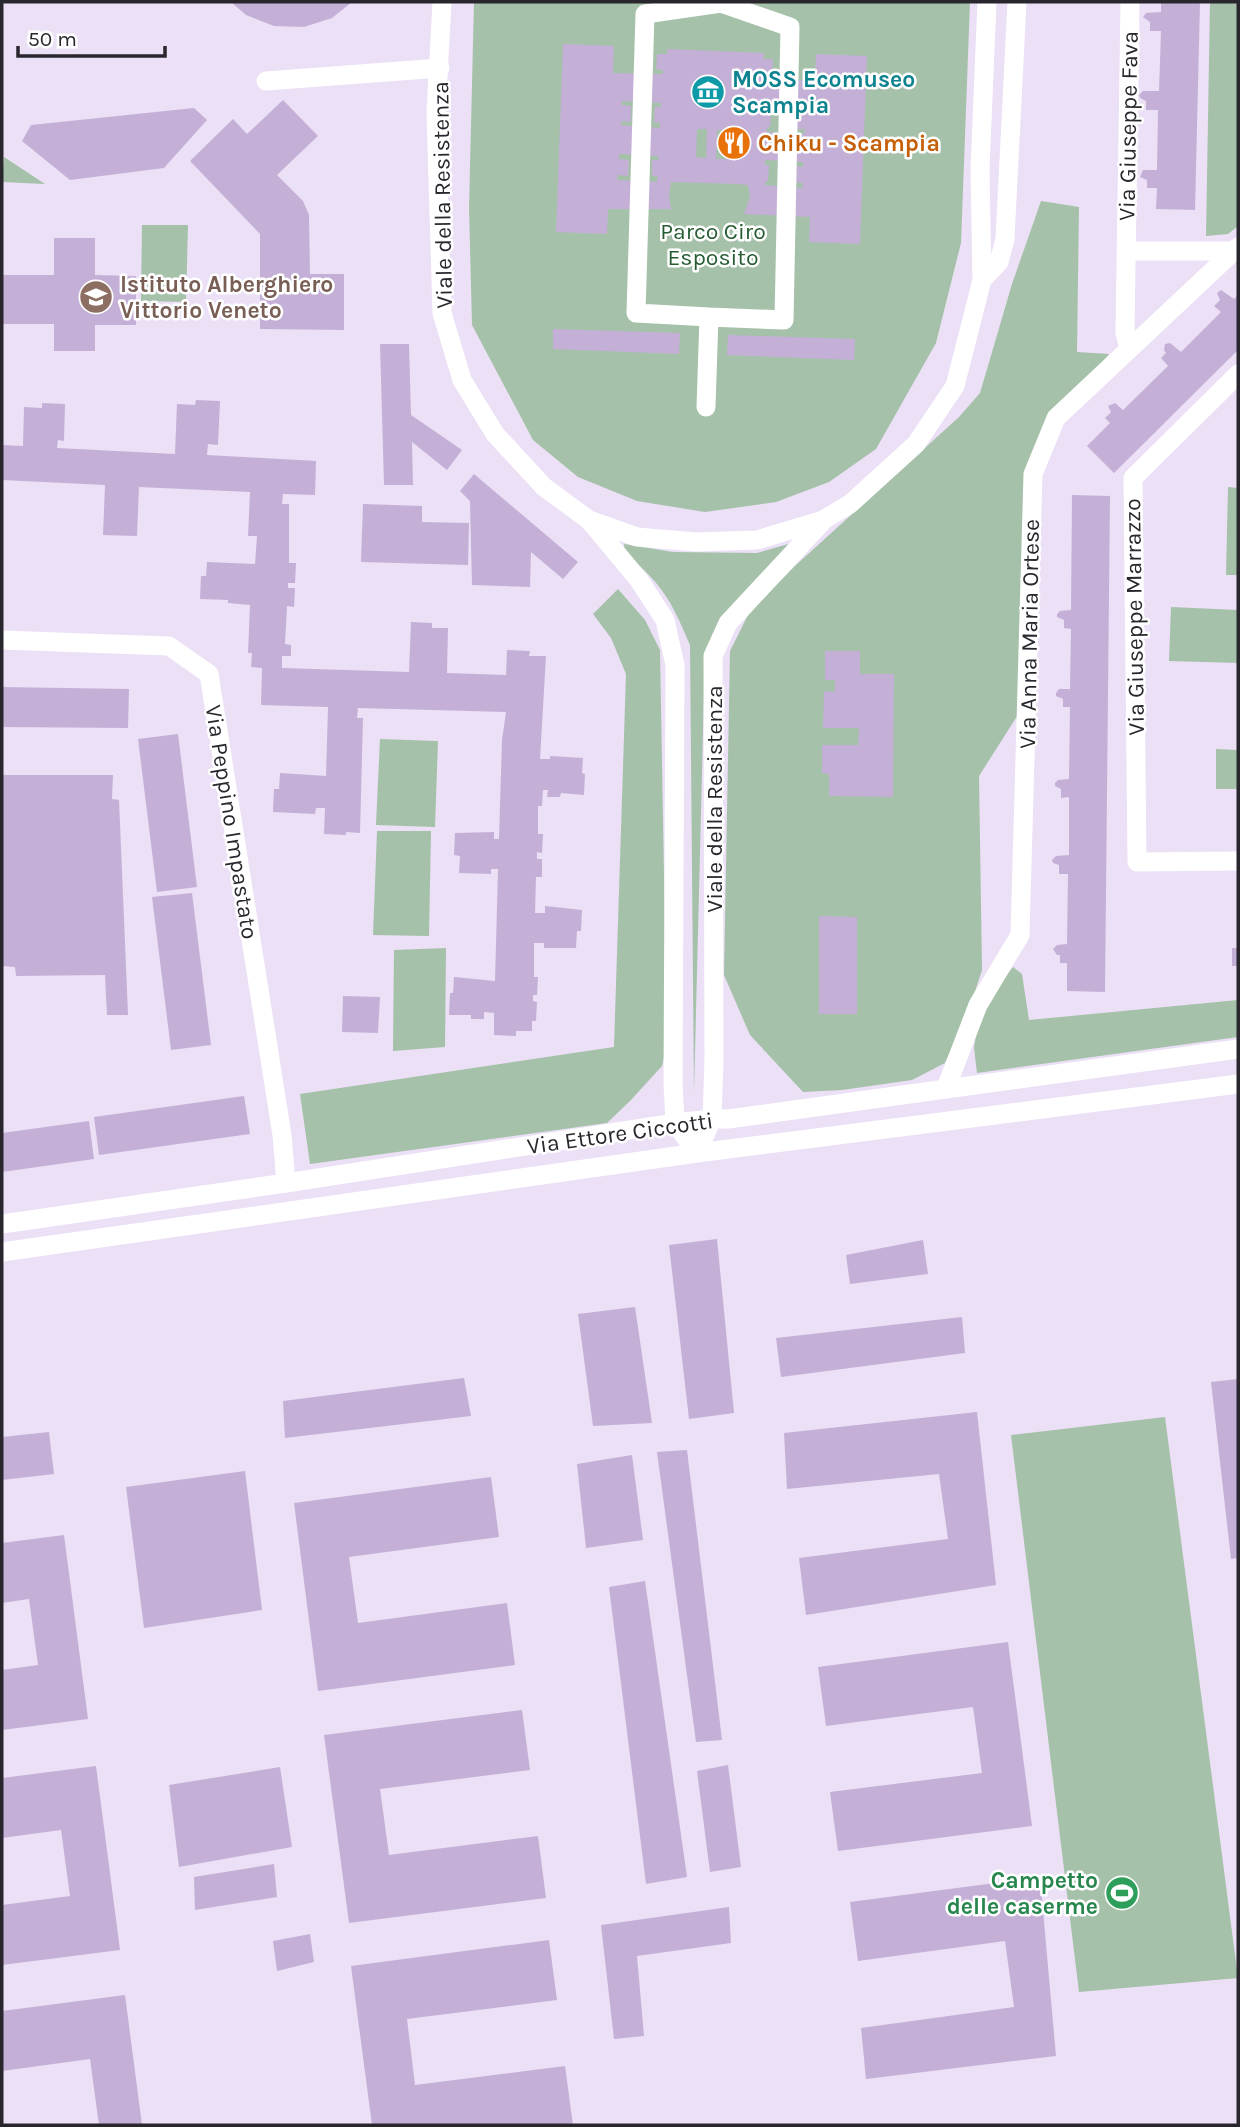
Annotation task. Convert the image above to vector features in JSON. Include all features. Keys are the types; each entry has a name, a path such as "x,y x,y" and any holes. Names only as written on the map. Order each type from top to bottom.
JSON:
{"street":[{"name":"Viale della Resistenza","path":"442,2 436,113 442,313 462,380 495,433 544,487 589,520 639,580 665,620 675,665 673,1084 676,1123"},
{"name":"Viale della Resistenza","path":"589,520 636,537 696,542 757,540 823,520 850,504 916,444 954,386 982,280 980,169 987,2"},
{"name":"Viale della Resistenza","path":"982,280 999,262 1005,239 1017,2"},
{"name":"Via Giuseppe Fava","path":"1129,348 1125,333 1130,2"},
{"path":"721,3 790,27 784,320 709,317 636,313 645,14 721,3"},
{"name":"Viale della Resistenza","path":"266,82 440,68"},
{"name":"Via Giuseppe Fava","path":"1127,251 1236,249"},
{"name":"Via Anna Maria Ortese","path":"946,1088 978,1004 1020,935 1033,474 1056,418 1236,249"},
{"path":"706,407 709,317"},
{"name":"Via Giuseppe Marrazzo","path":"1238,374 1133,478 1137,862 1238,861"},
{"name":"Viale della Resistenza","path":"712,1119 713,656 728,623 823,520"},
{"name":"Via Peppino Impastato","path":"2,640 169,646 209,674 282,1135 286,1183"},
{"name":"Via Ettore Ciccotti","path":"2,1224 676,1123 750,1116 1238,1049"},
{"name":"Via Ettore Ciccotti","path":"2,1252 697,1153 1238,1084"},
{"path":"697,1153 712,1119"},
{"path":"676,1123 697,1153"}],"green space":[{"name":"Parco Ciro Esposito","path":"474,2 970,2 961,243 936,343 876,449 829,482 776,502 705,512 637,501 578,477 533,440 472,325 469,208"},
{"path":"1210,2 1238,2 1238,226 1228,234 1206,236"},
{"path":"4,157 45,184 2,182"},
{"path":"1041,201 1079,207 1077,352 1109,354 1049,435 1032,529 1028,699 979,776 982,970 968,1013 945,1063 912,1080 842,1090 803,1092 750,1035 724,975 730,651 750,611 796,565 959,417 980,393 1012,284"},
{"path":"142,225 188,225 186,302 141,301"},
{"path":"1228,487 1238,488 1238,575 1226,575"},
{"path":"792,543 705,652 694,1092 690,645 665,594 625,553 624,544 673,552 757,553"},
{"path":"618,589 645,620 660,650 667,1045 662,1066 607,1123 310,1164 300,1094 614,1047 626,674 611,638 593,614"},
{"path":"1171,607 1238,610 1238,663 1169,661"},
{"path":"380,739 438,741 435,827 376,825"},
{"path":"1216,749 1238,750 1238,789 1216,789"},
{"path":"377,831 431,831 429,936 373,935"},
{"path":"446,948 445,1047 393,1051 394,950"},
{"path":"1013,967 1022,974 1029,1020 1238,1000 1238,1037 977,1073 974,1048 980,1008"},
{"path":"1165,1417 1238,1978 1079,1992 1011,1435"}],"building":[{"path":"231,2 352,2 332,18 304,27 274,26 246,15"},
{"path":"1161,2 1200,2 1195,210 1156,209 1157,188 1147,188 1147,180 1140,177 1143,170 1157,170 1158,110 1146,110 1146,101 1139,95 1143,91 1159,91 1161,31 1150,31 1150,22 1143,17 1146,13 1161,12"},
{"path":"563,44 614,46 613,73 663,74 663,70 656,69 657,54 667,54 667,49 764,53 763,59 773,59 772,75 769,74 769,79 815,81 816,54 867,56 860,244 809,242 810,217 744,214 750,197 748,185 738,184 671,182 671,209 608,209 607,234 556,232","holes":["622,101 661,103 661,107 655,107 654,122 660,123 660,128 621,125 621,121 631,122 631,106 622,105","768,106 806,109 806,113 793,113 792,129 805,129 804,134 767,132 771,112 768,112","697,129 707,129 706,158 696,157","717,130 727,130 726,159 716,159","619,154 658,156 658,160 652,160 652,176 657,176 657,182 617,180 618,175 628,176 629,160 619,159","765,160 803,162 803,167 791,166 791,182 802,183 803,188 765,185 768,181 769,165 765,165"]},
{"path":"283,100 318,136 277,175 303,201 309,215 310,274 344,274 344,330 260,329 260,234 190,161 233,119 247,134"},
{"path":"194,108 207,120 164,168 70,180 22,141 31,125"},
{"path":"54,238 95,238 95,275 136,276 136,325 95,325 95,351 54,351 54,324 2,324 2,275 54,275"},
{"path":"1221,290 1234,299 1238,295 1238,350 1114,473 1087,446 1110,423 1105,418 1111,412 1108,406 1115,403 1123,410 1168,366 1161,358 1166,353 1165,344 1170,343 1181,352 1221,312 1214,306 1220,300 1217,293"},
{"path":"553,329 680,333 679,354 553,349"},
{"path":"728,335 855,339 854,360 727,355"},
{"path":"380,344 409,344 411,415 462,450 447,470 412,442 413,485 384,485"},
{"path":"196,400 220,401 218,445 208,444 207,455 316,461 315,495 283,494 282,504 289,504 289,563 296,563 295,583 288,583 288,588 295,588 294,607 287,606 285,644 291,645 291,656 282,656 282,668 409,672 411,622 432,623 432,628 448,628 447,673 506,675 507,650 530,651 529,656 546,656 540,759 550,759 550,756 583,758 582,773 585,774 584,795 561,793 560,797 547,797 548,790 543,790 542,806 538,806 538,834 543,834 542,853 537,852 537,859 542,859 542,877 536,877 535,913 545,913 545,906 582,910 581,931 577,931 576,948 544,948 544,943 534,943 534,977 538,977 537,995 533,995 533,1001 537,1002 536,1021 532,1021 532,1031 516,1031 516,1036 494,1035 494,1013 484,1012 484,1019 471,1019 471,1015 449,1015 454,977 495,981 498,869 491,869 491,874 459,873 460,856 454,855 455,833 494,832 494,839 499,839 502,740 506,712 358,708 357,718 363,718 360,833 324,834 325,808 316,808 315,814 273,812 274,789 279,789 280,773 326,776 328,707 261,705 262,668 251,667 252,653 248,653 250,605 228,603 228,600 200,599 201,576 206,576 207,562 255,564 257,536 248,536 250,492 139,487 137,536 103,535 105,485 2,480 2,445 23,446 24,407 42,408 42,403 65,404 64,441 58,440 57,448 175,454 177,404 195,405"},
{"path":"474,474 578,562 563,579 531,552 530,587 472,585 470,501 460,491"},
{"path":"1072,495 1110,496 1105,992 1067,991 1067,963 1060,963 1060,955 1053,949 1057,945 1067,944 1068,874 1059,874 1059,865 1052,860 1056,856 1069,855 1069,797 1061,798 1061,789 1055,786 1055,783 1069,779 1070,707 1063,707 1063,699 1056,696 1056,693 1059,689 1070,689 1071,629 1064,628 1064,620 1057,617 1057,614 1071,610"},
{"path":"363,504 422,506 422,522 469,523 468,565 361,562"},
{"path":"825,651 860,651 860,674 894,674 893,797 829,796 829,774 822,773 822,745 858,745 859,728 823,728 824,691 835,692 835,680 825,680"},
{"path":"2,687 129,689 128,728 2,727"},
{"path":"178,734 197,887 157,892 138,739"},
{"path":"2,775 113,775 112,799 119,800 128,1015 107,1015 105,975 16,976 15,967 2,966"},
{"path":"192,893 211,1045 171,1050 152,897"},
{"path":"819,916 857,917 857,1014 819,1014"},
{"path":"1232,948 1238,948 1238,966 1232,966"},
{"path":"343,996 380,997 378,1033 342,1032"},
{"path":"244,1096 250,1134 99,1155 94,1117"},
{"path":"89,1121 94,1159 2,1172 2,1133"},
{"path":"717,1239 734,1413 689,1419 669,1245"},
{"path":"923,1240 928,1274 850,1284 846,1255"},
{"path":"635,1307 652,1423 593,1426 578,1314"},
{"path":"962,1317 965,1353 781,1377 776,1338"},
{"path":"464,1378 471,1416 285,1438 283,1401"},
{"path":"1238,1379 1238,1558 1231,1559 1211,1382"},
{"path":"977,1412 996,1585 806,1615 799,1558 948,1539 939,1474 787,1489 784,1433"},
{"path":"49,1432 54,1474 2,1480 2,1437"},
{"path":"687,1450 722,1740 696,1742 657,1452"},
{"path":"632,1455 643,1540 586,1548 577,1464"},
{"path":"245,1471 262,1610 144,1628 126,1487"},
{"path":"491,1477 499,1537 349,1557 358,1623 507,1603 515,1665 318,1691 294,1503"},
{"path":"64,1535 88,1719 2,1730 2,1670 38,1665 29,1599 2,1603 2,1543"},
{"path":"645,1581 687,1877 646,1884 609,1587"},
{"path":"1008,1642 1032,1826 838,1851 830,1792 982,1773 973,1707 826,1726 818,1667"},
{"path":"522,1710 530,1770 380,1789 389,1855 538,1836 546,1898 349,1923 324,1735"},
{"path":"728,1765 741,1867 710,1872 697,1771"},
{"path":"96,1766 120,1950 2,1965 2,1905 70,1896 61,1830 2,1838 2,1778"},
{"path":"280,1767 292,1847 179,1867 169,1785"},
{"path":"274,1864 277,1897 195,1910 194,1877"},
{"path":"1040,1877 1056,2056 866,2079 861,2028 1014,2007 1005,1941 858,1961 850,1902"},
{"path":"729,1907 731,1943 637,1956 644,2036 614,2039 601,1925"},
{"path":"310,1934 314,1962 277,1971 273,1941"},
{"path":"549,1940 557,2000 407,2019 415,2085 565,2066 573,2125 372,2125 351,1966"},
{"path":"125,1995 142,2125 99,2125 90,2059 2,2071 2,2011"}],"place":[{"name":"MOSS Ecomuseo Scampia","path":"708,92"},
{"name":"Chiku - Scampia","path":"734,143"},
{"name":"Istituto Alberghiero Vittorio Veneto","path":"96,297"},
{"name":"Campetto delle caserme","path":"1122,1893"}]}
